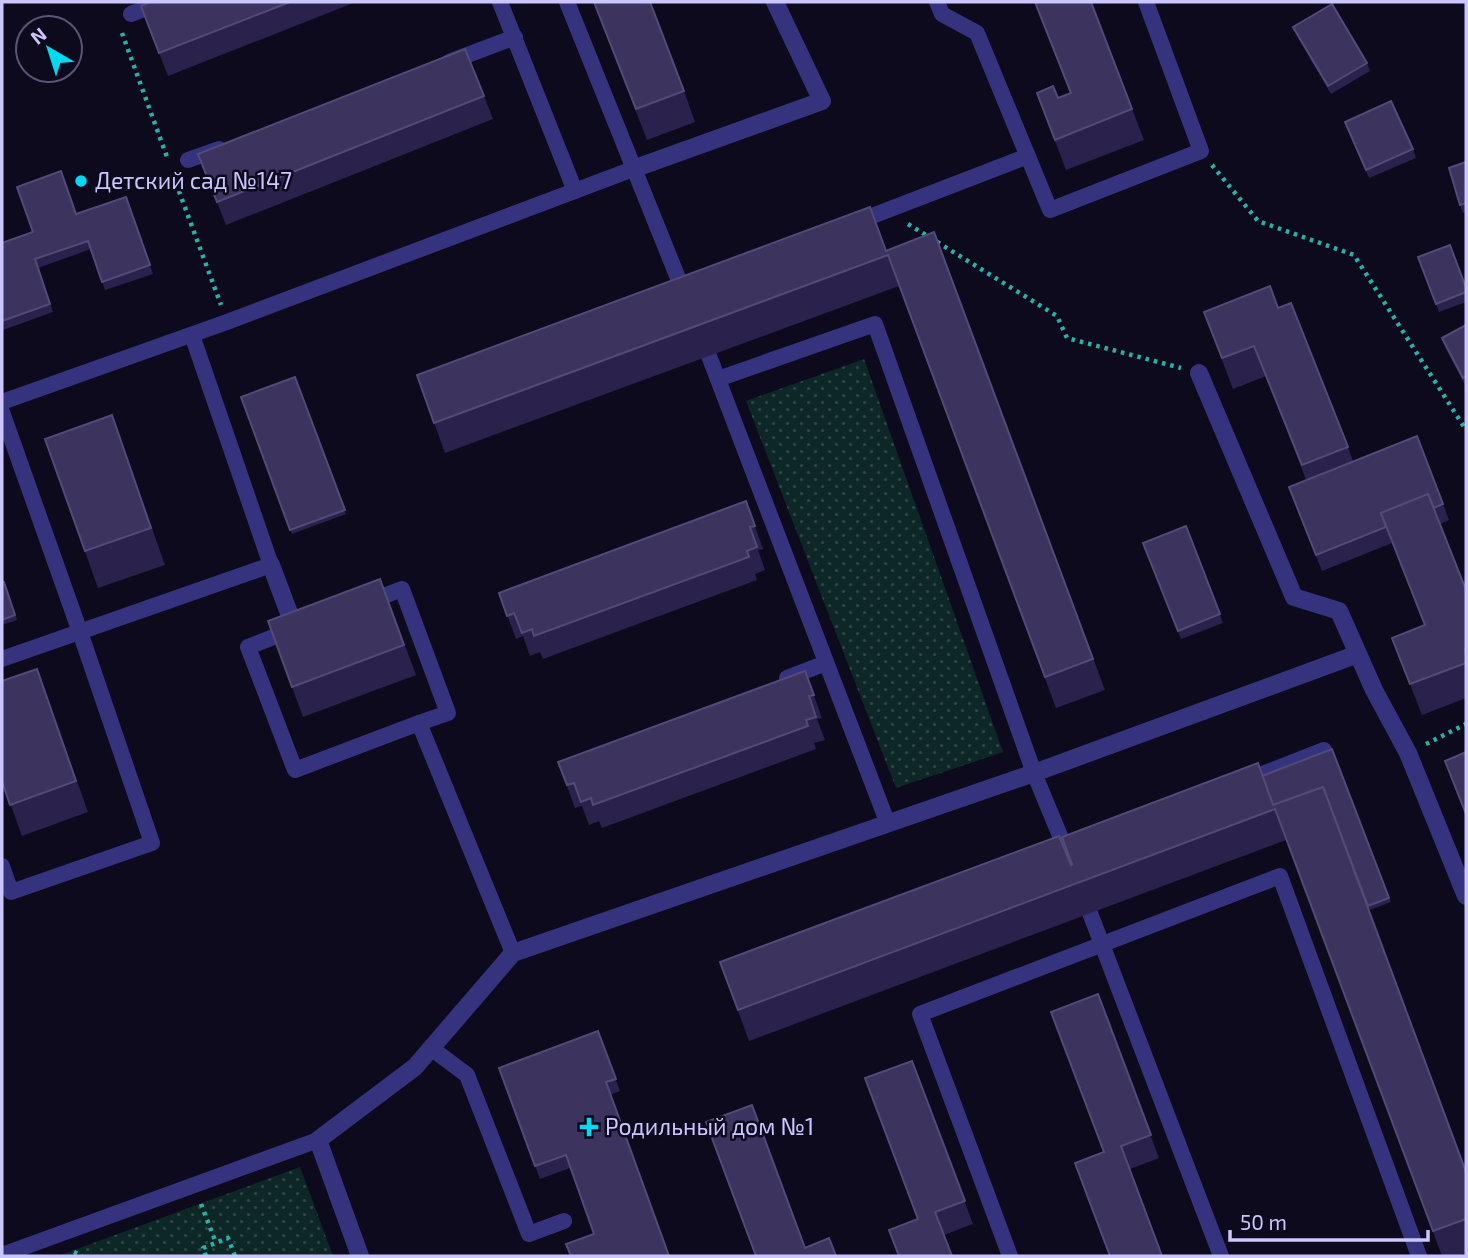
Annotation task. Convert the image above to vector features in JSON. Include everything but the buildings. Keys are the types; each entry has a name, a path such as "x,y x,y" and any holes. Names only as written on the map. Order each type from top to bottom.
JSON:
{"street":[{"path":"633,169 822,101 775,2"},
{"path":"1199,373 1294,597 1339,611 1374,690 1408,753 1466,896"},
{"path":"271,565 300,627"},
{"path":"360,1256 318,1140 415,1068 513,953 1034,773 1358,654"}],"lane":[{"path":"131,14 162,2"},
{"path":"500,2 575,191"},
{"path":"567,2 691,308"},
{"path":"937,2 942,14 977,33 1050,210 1201,151 1146,2"},
{"path":"436,67 514,37"},
{"path":"188,160 228,146"},
{"path":"836,230 1028,156"},
{"path":"2,402 192,335 633,169"},
{"path":"718,379 875,324 1034,773 1073,867"},
{"path":"2,659 271,565 192,335"},
{"path":"709,356 757,502 826,663 888,824"},
{"path":"2,412 152,843 11,892 2,866"},
{"path":"300,627 248,647 295,770 448,713 402,589 351,608"},
{"path":"775,682 826,663"},
{"path":"419,723 513,953"},
{"path":"1233,785 1324,750"},
{"path":"1010,1256 920,1014 1280,876 1419,1256"},
{"path":"1090,913 1221,1256"},
{"path":"432,1048 467,1075 529,1234 564,1221"},
{"path":"2,1255 318,1140"}],"path":[{"path":"1201,151 1258,221 1354,255 1466,430"},
{"path":"887,211 1057,316 1067,338 1199,373"},
{"path":"1408,753 1466,724"},
{"path":"193,1185 216,1243"},
{"path":"206,1256 203,1248 228,1238 235,1256"}],"green space":[{"path":"864,359 1003,752 896,788 746,401"},
{"path":"300,1167 333,1256 58,1256"}],"place":[{"name":"Детский сад №147","path":"81,181"},
{"name":"Родильный дом №1","path":"589,1127"}]}
